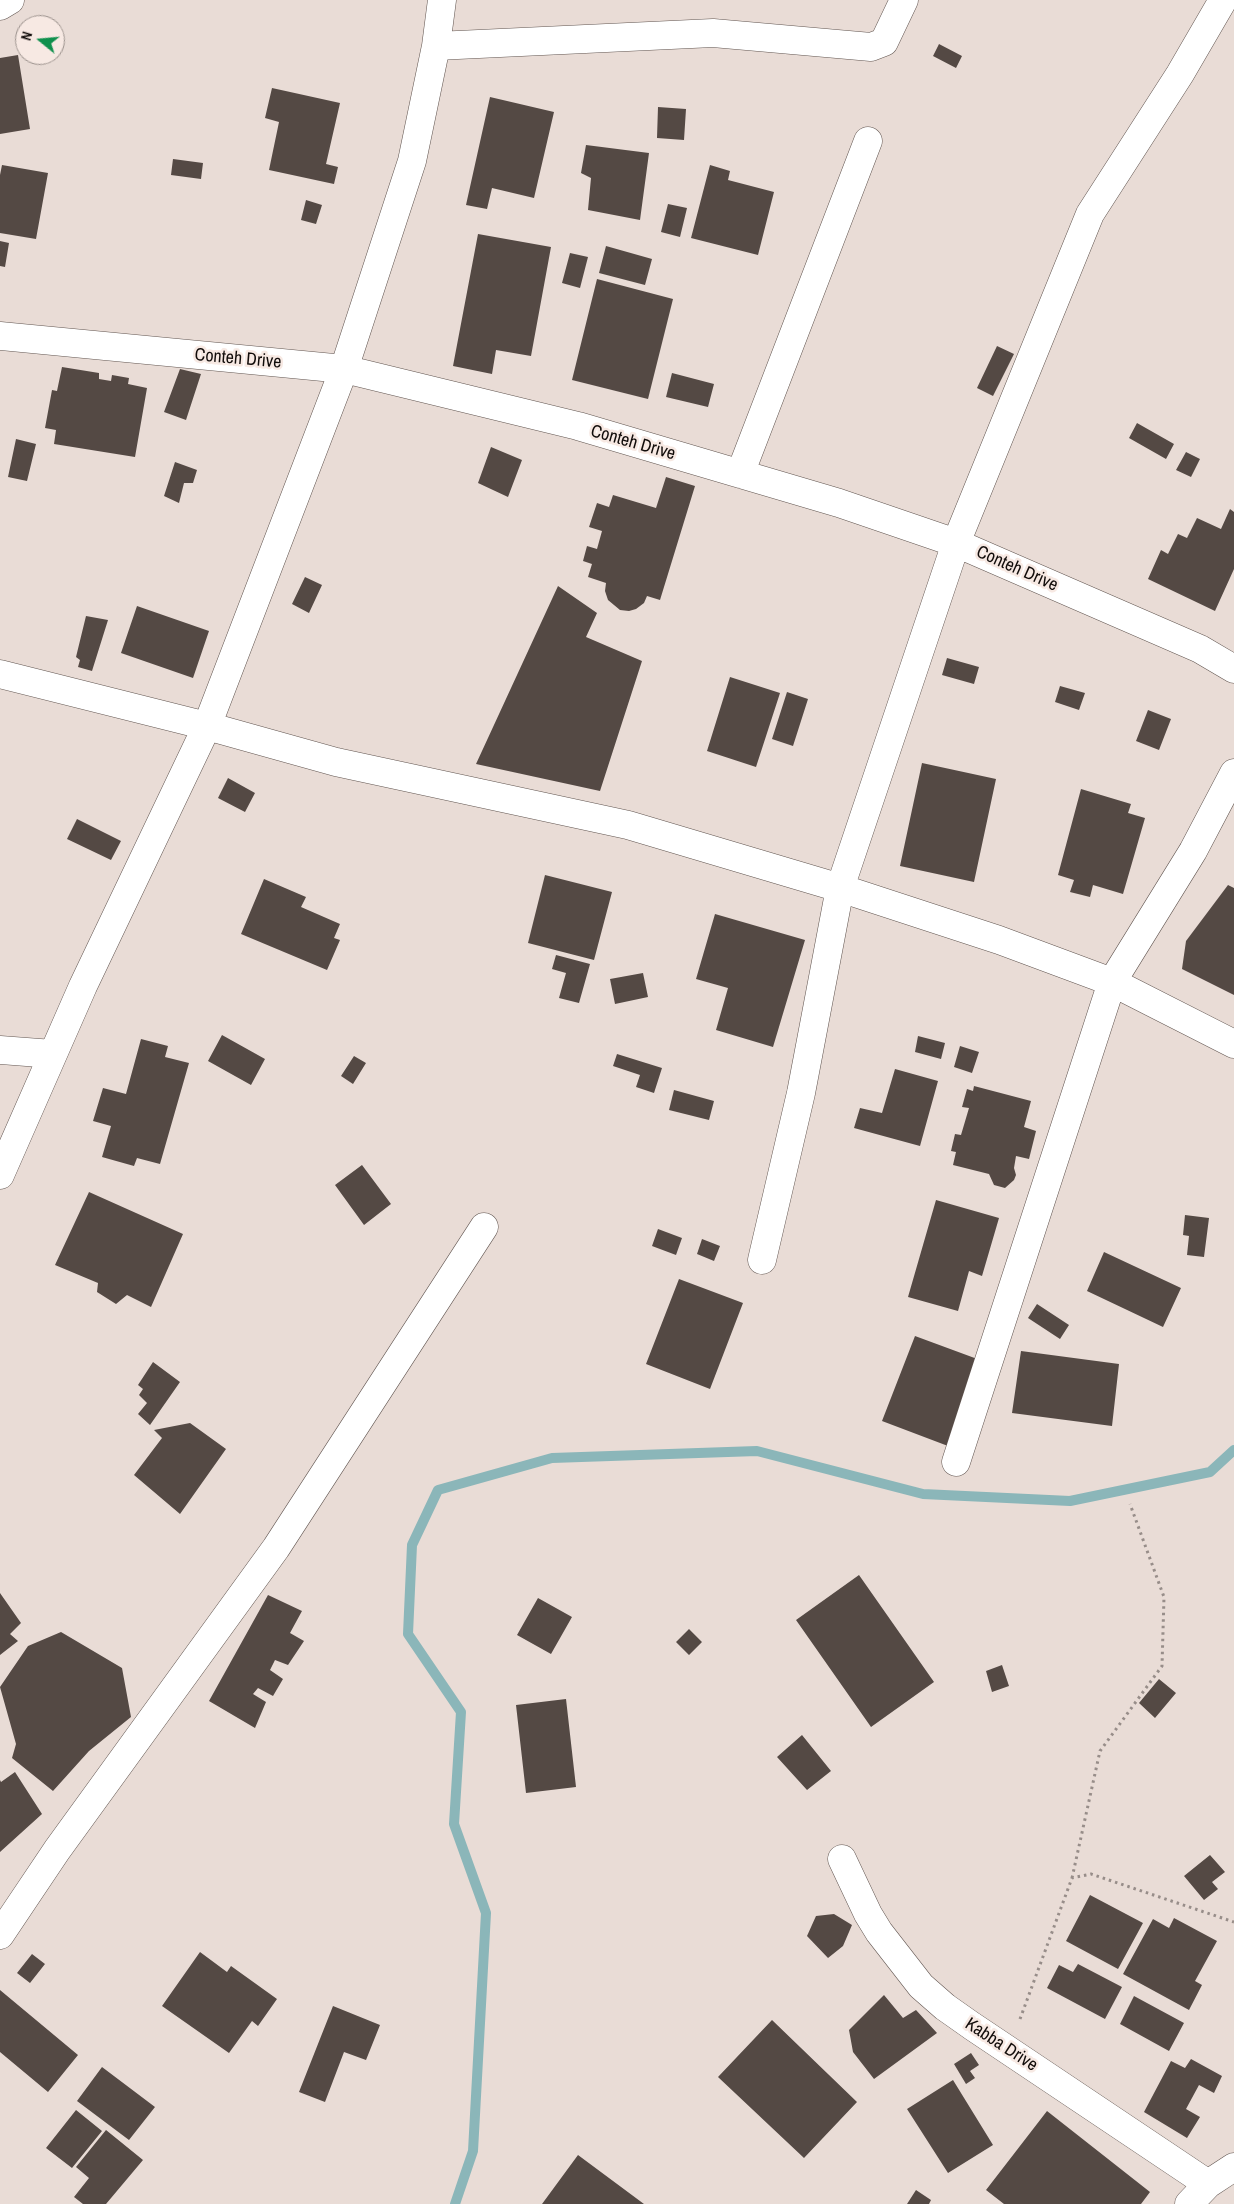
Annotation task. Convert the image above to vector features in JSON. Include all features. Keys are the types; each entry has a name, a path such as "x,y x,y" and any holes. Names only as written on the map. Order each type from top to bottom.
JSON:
{"street":[{"path":"0,6 10,0"},
{"path":"0,1175 82,986 207,726 344,369 412,162 436,46 442,0"},
{"path":"436,46 713,33 871,47 884,42 904,0"},
{"path":"762,1260 801,1093 840,888 956,543 1090,214 1180,74 1223,0"},
{"path":"740,474 868,141"},
{"name":"Conteh Drive","path":"0,336 344,369 578,426 839,504 956,543 1200,649 1234,669"},
{"path":"0,674 207,726 336,762 628,825 840,888 998,940 1112,982 1234,1044"},
{"path":"956,1462 1112,982 1193,851 1234,773"},
{"path":"0,1050 53,1054"},
{"path":"0,1935 58,1850 276,1548 484,1227"},
{"name":"Kabba Drive","path":"842,1858 875,1926 921,1986 945,2007 1208,2184"},
{"path":"1189,2204 1208,2184 1234,2167"}],"path":[{"path":"1008,2050 1072,1878 1100,1751 1162,1666 1164,1597 1130,1504"},
{"path":"1072,1878 1091,1874 1234,1922"}],"building":[{"path":"939,44 962,56 956,68 933,56"},
{"path":"15,56 15,65 20,65 30,129 0,134 0,58"},
{"path":"272,88 340,103 326,164 338,167 334,184 269,170 279,122 265,118"},
{"path":"490,97 554,112 534,198 492,188 487,209 466,205"},
{"path":"658,107 686,109 684,140 657,138"},
{"path":"586,145 649,153 640,220 588,210 591,178 581,173"},
{"path":"173,159 203,163 201,179 171,175"},
{"path":"2,165 48,173 36,239 0,233 0,175"},
{"path":"710,165 730,171 728,180 774,192 758,255 691,238"},
{"path":"306,200 322,205 316,224 301,220"},
{"path":"668,204 687,208 680,237 661,232"},
{"path":"478,234 551,247 531,356 496,350 492,374 453,366"},
{"path":"0,241 9,243 5,267 0,266"},
{"path":"606,246 652,259 645,285 599,273"},
{"path":"570,253 588,257 580,288 562,283"},
{"path":"597,279 673,299 648,399 572,380"},
{"path":"997,346 1014,354 993,396 977,388"},
{"path":"62,367 99,373 99,379 111,381 112,375 129,378 128,384 147,388 135,457 54,444 56,430 45,428 52,390 57,391"},
{"path":"180,369 201,374 186,420 164,412"},
{"path":"672,373 714,384 708,407 666,397"},
{"path":"1137,423 1174,444 1166,459 1129,438"},
{"path":"16,439 36,444 27,481 8,477"},
{"path":"491,447 522,460 508,497 478,483"},
{"path":"1186,452 1200,459 1191,477 1176,470"},
{"path":"175,462 197,470 193,483 184,483 179,503 164,496"},
{"path":"666,477 695,486 660,600 647,596 644,603 636,609 629,611 620,610 608,600 605,591 606,583 588,577 592,564 583,561 587,546 597,549 602,531 589,527 597,503 609,507 613,495 656,508"},
{"path":"1230,509 1234,512 1234,569 1215,611 1148,579 1161,550 1168,554 1178,534 1187,538 1197,518 1221,529"},
{"path":"305,577 322,585 309,613 292,604"},
{"path":"558,586 597,613 586,637 642,661 600,791 476,764"},
{"path":"137,606 209,631 193,678 121,653"},
{"path":"86,616 108,620 92,671 78,667 80,660 76,657"},
{"path":"947,658 979,667 974,684 942,675"},
{"path":"730,677 780,693 756,767 707,751"},
{"path":"1060,686 1085,693 1079,710 1055,702"},
{"path":"787,692 808,699 793,746 772,739"},
{"path":"1148,710 1171,719 1159,750 1136,741"},
{"path":"922,763 996,779 974,882 900,866"},
{"path":"228,778 255,793 245,812 218,798"},
{"path":"1081,789 1131,804 1128,813 1145,818 1123,894 1093,885 1090,897 1070,892 1074,880 1058,875"},
{"path":"77,819 121,841 111,860 67,839"},
{"path":"545,875 612,892 594,960 528,943"},
{"path":"264,879 306,897 301,907 340,924 334,938 340,940 327,970 241,934"},
{"path":"1228,885 1234,888 1234,995 1182,969 1186,941"},
{"path":"715,914 805,940 773,1047 716,1030 728,988 696,979"},
{"path":"556,955 590,964 579,1003 559,998 566,973 552,969"},
{"path":"643,973 648,997 615,1004 610,979"},
{"path":"222,1035 265,1059 251,1085 208,1061"},
{"path":"918,1036 945,1043 941,1059 915,1052"},
{"path":"141,1039 168,1046 165,1057 189,1063 160,1164 137,1158 134,1166 102,1157 111,1126 93,1121 103,1088 126,1094"},
{"path":"960,1046 979,1052 972,1073 954,1067"},
{"path":"617,1054 662,1068 654,1093 636,1087 640,1075 613,1066"},
{"path":"354,1056 366,1063 353,1084 341,1076"},
{"path":"895,1069 938,1081 920,1146 854,1128 860,1108 882,1113"},
{"path":"974,1086 1031,1101 1024,1127 1036,1131 1029,1159 1016,1156 1014,1168 1016,1175 1014,1180 1005,1188 994,1185 989,1174 953,1165 956,1152 951,1151 955,1134 961,1135 969,1108 962,1107 967,1089 973,1091"},
{"path":"674,1090 714,1101 709,1120 669,1110"},
{"path":"362,1165 391,1204 364,1225 335,1185"},
{"path":"89,1192 183,1234 151,1307 127,1295 116,1304 97,1292 98,1283 55,1265"},
{"path":"936,1200 999,1218 982,1276 969,1271 958,1311 908,1297"},
{"path":"1185,1215 1209,1218 1204,1257 1187,1255 1189,1236 1183,1235"},
{"path":"658,1229 682,1238 676,1255 652,1246"},
{"path":"702,1239 720,1246 714,1261 697,1254"},
{"path":"1104,1252 1181,1288 1163,1327 1087,1291"},
{"path":"679,1279 743,1303 710,1389 646,1364"},
{"path":"1037,1304 1069,1325 1060,1339 1028,1318"},
{"path":"915,1336 980,1360 948,1446 882,1421"},
{"path":"1021,1351 1119,1364 1112,1426 1012,1413"},
{"path":"153,1362 180,1382 150,1425 138,1414 147,1403 139,1395 143,1389 138,1385"},
{"path":"190,1423 226,1449 180,1514 134,1475 162,1438 154,1430"},
{"path":"859,1575 934,1682 871,1727 796,1620"},
{"path":"0,1593 21,1623 10,1634 18,1641 0,1655"},
{"path":"268,1595 302,1611 290,1633 304,1641 288,1665 275,1660 270,1670 283,1679 273,1696 258,1688 253,1694 266,1702 255,1728 209,1701"},
{"path":"538,1598 572,1617 551,1654 517,1635"},
{"path":"689,1629 702,1642 689,1655 676,1642"},
{"path":"61,1632 122,1668 131,1717 89,1751 53,1791 12,1758 16,1744 0,1687 28,1646"},
{"path":"1002,1665 1009,1686 992,1692 986,1671"},
{"path":"1159,1679 1176,1693 1155,1718 1139,1703"},
{"path":"566,1699 576,1787 526,1793 516,1705"},
{"path":"802,1735 831,1771 807,1790 777,1757"},
{"path":"15,1772 42,1814 0,1852 0,1780 1,1782"},
{"path":"1210,1855 1225,1872 1212,1882 1218,1889 1204,1900 1184,1876"},
{"path":"1090,1895 1143,1923 1118,1969 1066,1941"},
{"path":"834,1914 852,1925 843,1946 828,1958 807,1936 816,1916"},
{"path":"1174,1918 1217,1941 1195,1981 1202,1985 1189,2010 1123,1974 1153,1919 1169,1928"},
{"path":"200,1952 227,1972 231,1966 277,1999 258,2026 252,2021 229,2053 162,2006"},
{"path":"32,1954 45,1964 30,1983 17,1973"},
{"path":"1078,1964 1122,1987 1105,2019 1047,1988 1059,1965 1073,1972"},
{"path":"0,1990 78,2055 48,2092 0,2052"},
{"path":"884,1995 903,2018 916,2010 937,2033 874,2079 853,2052 849,2030"},
{"path":"1134,1996 1184,2023 1169,2051 1120,2024"},
{"path":"333,2006 380,2025 366,2060 344,2052 325,2102 299,2092"},
{"path":"772,2020 857,2102 804,2158 718,2077"},
{"path":"971,2053 979,2065 970,2071 975,2078 966,2084 954,2064"},
{"path":"1191,2059 1222,2076 1214,2093 1199,2085 1186,2109 1200,2117 1187,2138 1144,2112 1171,2061 1185,2068"},
{"path":"102,2067 155,2107 129,2140 77,2101"},
{"path":"953,2080 993,2145 948,2173 907,2109"},
{"path":"76,2110 102,2131 72,2168 46,2148"},
{"path":"1047,2111 1150,2192 1141,2204 1004,2204 986,2190"},
{"path":"106,2130 143,2160 106,2204 83,2204 74,2197 89,2178 76,2167"},
{"path":"578,2155 644,2204 542,2204"},
{"path":"916,2190 931,2200 929,2204 907,2204"}],"waterway":[{"path":"455,2204 473,2151 486,1913 454,1824 461,1712 408,1634 412,1545 438,1490 552,1458 757,1451 923,1494 1070,1501 1210,1472 1234,1450"}]}
